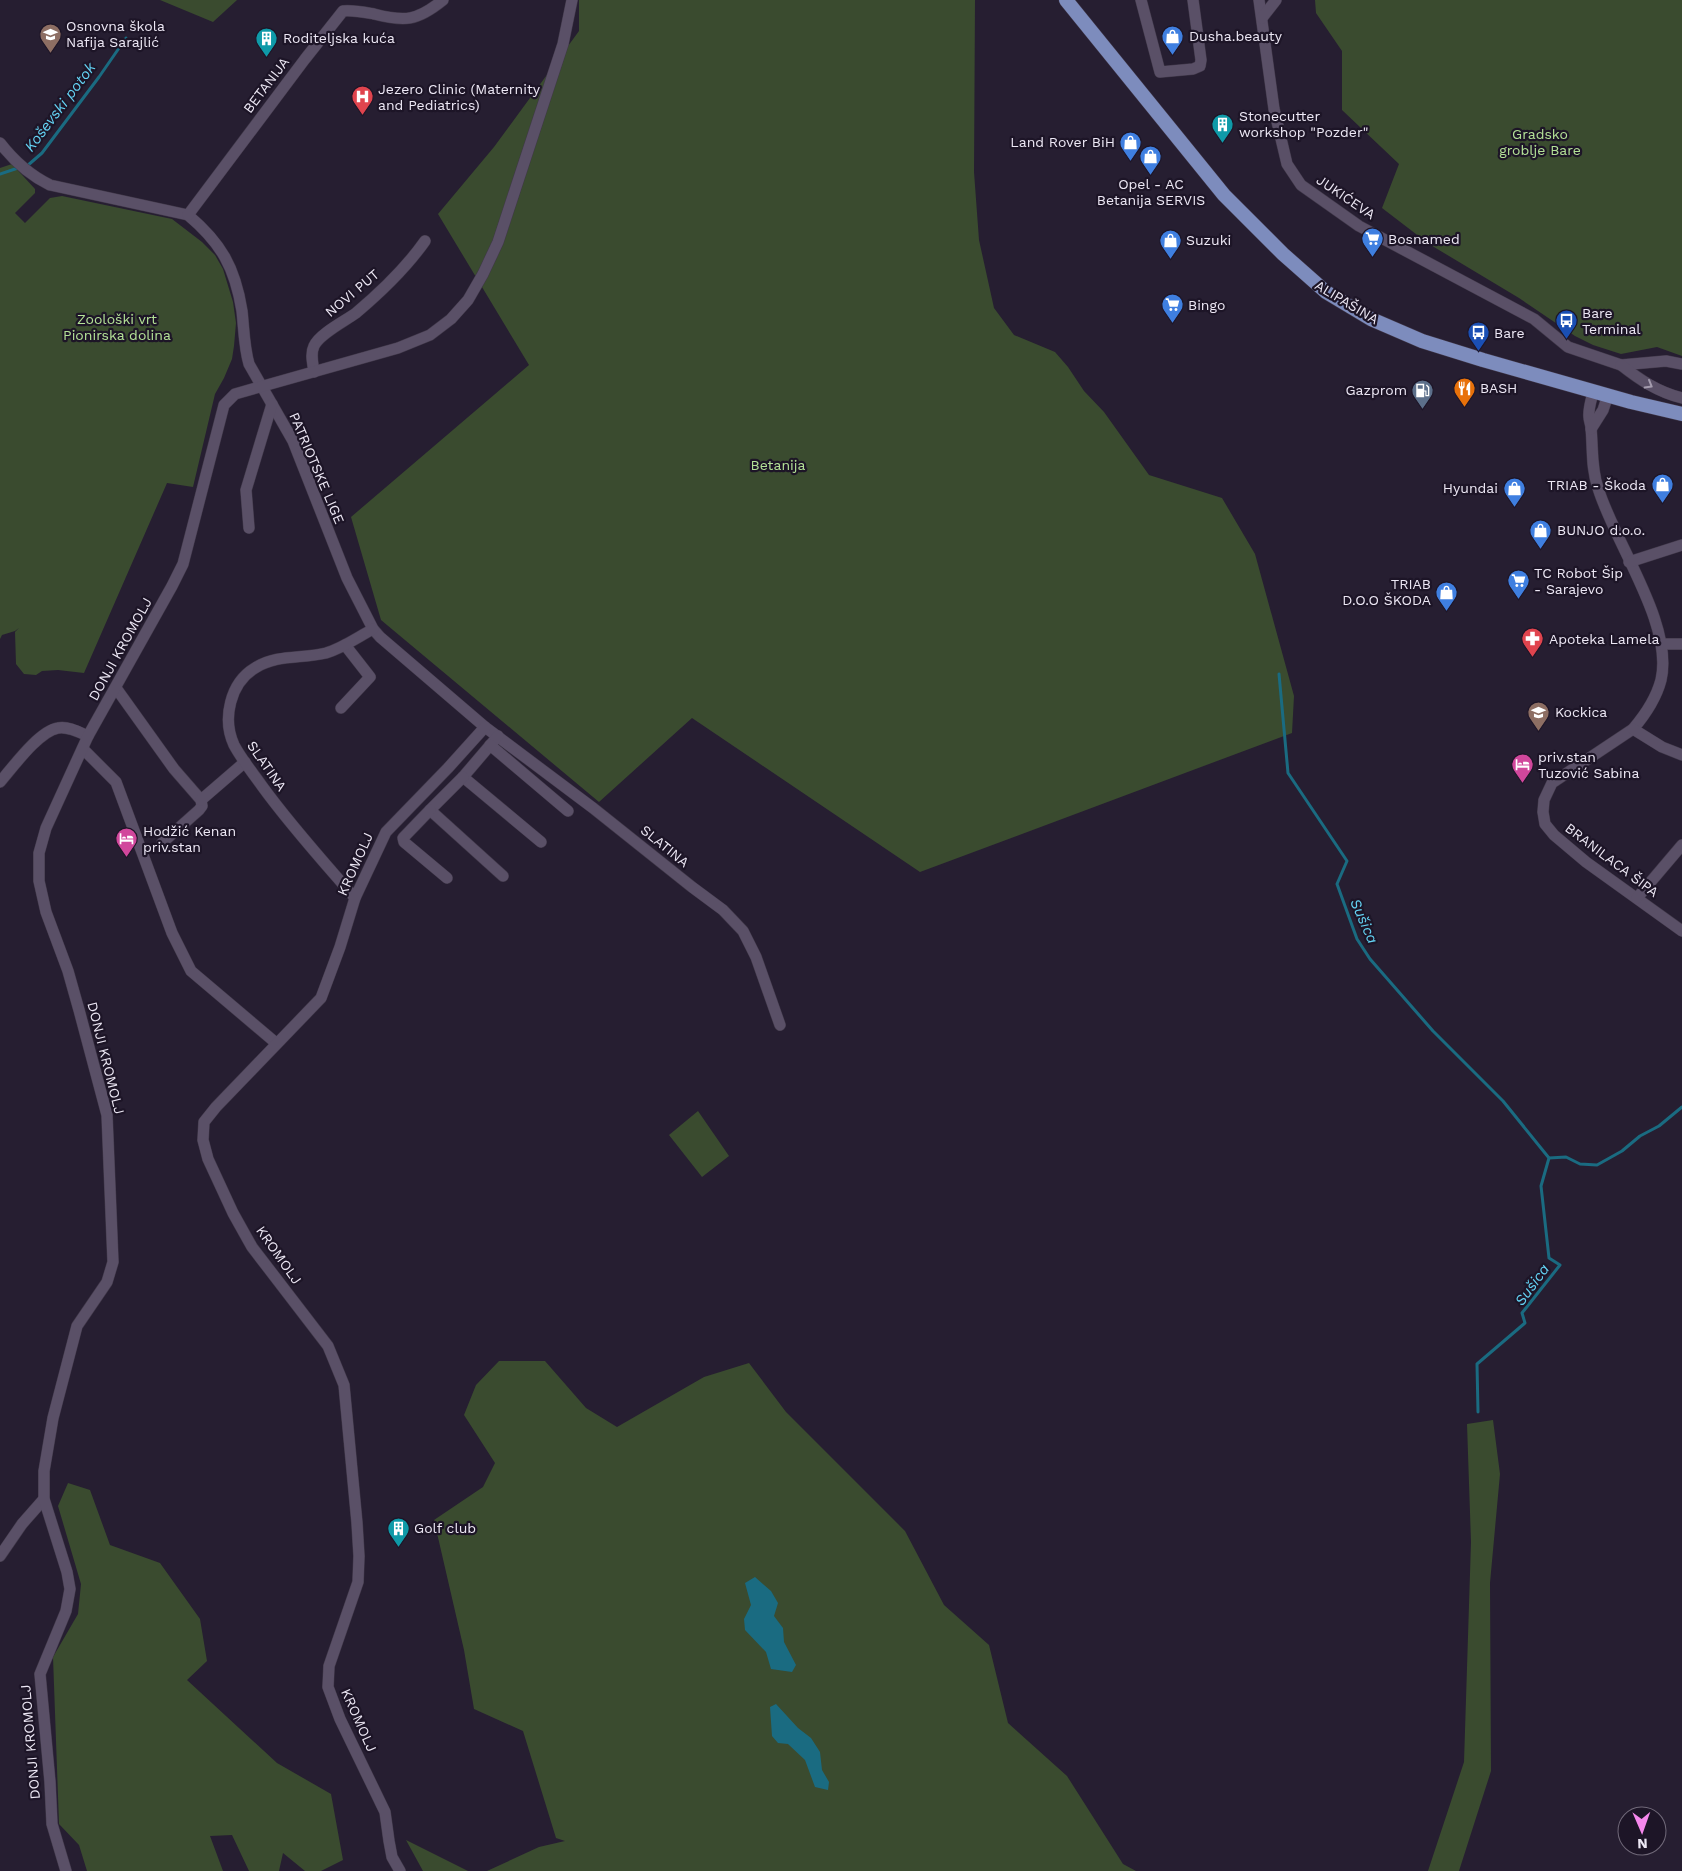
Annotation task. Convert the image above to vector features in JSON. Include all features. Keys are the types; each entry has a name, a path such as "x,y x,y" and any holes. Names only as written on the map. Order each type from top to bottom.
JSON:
{"main road":[{"name":"ALIPAŠINA","path":"1066,0 1224,195 1318,287 1371,319 1422,341 1593,391 1682,414"}],"street":[{"name":"BETANIJA","path":"188,216 287,82 343,11 354,10 390,18 410,18 418,17 443,0"},
{"name":"DONJI KROMOLJ","path":"66,1871 52,1824 40,1674 66,1611 70,1589 67,1572 44,1500 44,1471 52,1418 78,1326 107,1282 113,1262 107,1115 80,1010 46,912 39,881 39,853 46,828 88,736 172,586 182,564 224,405 235,394 262,388 398,348 430,335 451,319 468,300 498,242 563,44 572,0"},
{"path":"1142,0 1160,72 1193,69 1200,66 1193,0"},
{"name":"JUKIĆEVA","path":"1259,0 1274,109 1287,164 1301,185 1359,226 1534,320 1568,347 1621,365 1652,387 1682,398"},
{"path":"1262,18 1276,0"},
{"name":"PATRIOTSKE LIGE","path":"0,143 14,160 33,177 50,185 188,216 204,229 224,252 238,291 245,351 249,364 293,441 348,578 373,629 485,727"},
{"name":"NOVI PUT","path":"314,372 312,354 317,341 355,314 388,285 414,257 425,241"},
{"name":"JUKIĆEVA","path":"1621,365 1666,361 1682,364"},
{"name":"BRANILACA ŠIPA","path":"1593,391 1589,417 1592,458 1597,487 1657,624 1663,662 1661,681 1654,700 1633,729 1552,783 1544,800 1543,812 1545,824 1554,835 1586,862 1682,931"},
{"path":"1591,429 1603,410 1608,395"},
{"path":"249,528 246,490 272,404"},
{"path":"1629,562 1682,545"},
{"name":"SLATINA","path":"355,898 290,824 245,762 234,745 228,717 236,688 255,668 284,657 325,653 345,645 373,629"},
{"path":"1661,644 1682,644"},
{"path":"341,708 370,677 345,645"},
{"path":"116,688 174,769 201,800 202,806 200,810 162,843"},
{"path":"0,782 40,737 49,730 60,727 73,729 88,736"},
{"name":"SLATINA","path":"485,727 494,741 593,808 692,887 724,910 743,931 756,957 780,1025"},
{"name":"KROMOLJ","path":"400,1871 392,1857 385,1812 340,1719 328,1687 329,1666 358,1582 359,1548 344,1385 328,1346 252,1247 233,1213 208,1159 203,1140 204,1122 276,1043 321,998 340,947 355,898 386,832 485,727"},
{"path":"1633,729 1662,747 1682,755"},
{"path":"447,878 404,842 403,838 463,777 494,741 568,811"},
{"path":"83,749 116,782 172,933 191,971 276,1043"},
{"path":"201,800 245,762"},
{"path":"463,777 541,842"},
{"path":"430,810 503,876"},
{"path":"1637,898 1682,846"},
{"path":"0,1556 22,1524 44,1500"}],"green space":[{"path":"160,0 237,0 213,22"},
{"name":"Betanija","path":"579,0 975,0 974,172 979,240 994,308 1014,335 1055,352 1084,391 1104,412 1149,475 1222,498 1255,554 1294,696 1292,733 920,872 692,718 599,802 381,620 351,517 529,365 438,214 494,147 579,31"},
{"name":"Gradsko groblje Bare","path":"1315,0 1682,0 1682,356 1657,347 1621,354 1593,345 1575,336 1519,298 1429,244 1382,208 1399,164 1342,110 1342,51 1316,13"},
{"name":"Zoološki vrt Pionirska dolina","path":"12,164 35,189 35,193 15,213 25,223 50,198 62,196 172,219 202,242 215,255 223,269 233,302 236,323 232,359 215,394 193,487 167,483 84,673 58,670 42,671 36,675 24,674 16,664 15,632 19,628 2,635 0,639 0,168"},
{"path":"698,1111 729,1156 702,1177 669,1135"},
{"path":"499,1361 545,1361 586,1408 617,1427 704,1377 749,1363 786,1412 905,1531 944,1605 989,1645 1008,1723 1067,1776 1123,1864 1136,1871 487,1871 539,1847 565,1841 556,1838 523,1731 474,1709 464,1650 434,1520 483,1487 495,1463 464,1415 476,1385"},
{"path":"1493,1420 1500,1474 1490,1583 1491,1771 1459,1871 1428,1871 1464,1762 1471,1542 1467,1424"},
{"path":"68,1483 90,1490 110,1545 160,1563 200,1619 207,1661 187,1680 277,1763 331,1794 343,1860 321,1871 305,1871 283,1853 279,1871 249,1871 232,1835 210,1836 223,1871 87,1871 79,1845 59,1824 53,1657 78,1614 81,1584 58,1506"},
{"path":"406,1840 468,1871 423,1871"}],"water":[{"path":"755,1577 771,1591 778,1603 774,1616 783,1628 784,1642 796,1665 792,1672 771,1669 766,1652 745,1630 744,1619 751,1605 745,1583"},
{"path":"776,1704 798,1728 811,1738 820,1752 822,1770 829,1782 828,1790 815,1787 805,1760 788,1744 778,1743 772,1736 770,1707"}],"waterway":[{"name":"Koševski potok","path":"27,166 42,153 126,38"},
{"name":"Koševski potok","path":"0,174 18,168"},
{"name":"Sušica","path":"1279,674 1288,773 1347,861 1337,884 1357,939 1370,959 1433,1031 1503,1101 1549,1158 1541,1186 1549,1258 1560,1265 1522,1313 1525,1323 1477,1364 1478,1412"},
{"name":"Sušica","path":"1549,1158 1566,1157 1580,1164 1597,1165 1622,1151 1640,1136 1659,1126 1682,1107"}],"place":[{"name":"Osnovna škola Nafija Sarajlić","path":"50,53"},
{"name":"Dusha.beauty","path":"1173,55"},
{"name":"Roditeljska kuća","path":"267,57"},
{"name":"Jezero Clinic (Maternity and Pediatrics)","path":"362,116"},
{"name":"Stonecutter workshop \"Pozder\"","path":"1223,143"},
{"name":"Land Rover BiH","path":"1131,161"},
{"name":"Opel - AC Betanija SERVIS","path":"1151,175"},
{"name":"Bosnamed","path":"1372,258"},
{"name":"Suzuki","path":"1170,259"},
{"name":"Bingo","path":"1172,324"},
{"name":"Bare Terminal","path":"1566,340"},
{"name":"Bare","path":"1478,352"},
{"name":"BASH","path":"1464,407"},
{"name":"Gazprom","path":"1423,409"},
{"name":"TRIAB - Škoda","path":"1662,504"},
{"name":"Hyundai","path":"1514,507"},
{"name":"BUNJO d.o.o.","path":"1541,549"},
{"name":"TC Robot Šip - Sarajevo","path":"1518,600"},
{"name":"TRIAB D.O.O ŠKODA","path":"1447,611"},
{"name":"Apoteka Lamela","path":"1533,658"},
{"name":"Kockica","path":"1539,731"},
{"name":"priv.stan Tuzović Sabina","path":"1522,784"},
{"name":"Hodžić Kenan priv.stan","path":"127,858"},
{"name":"Golf club","path":"398,1547"}]}
